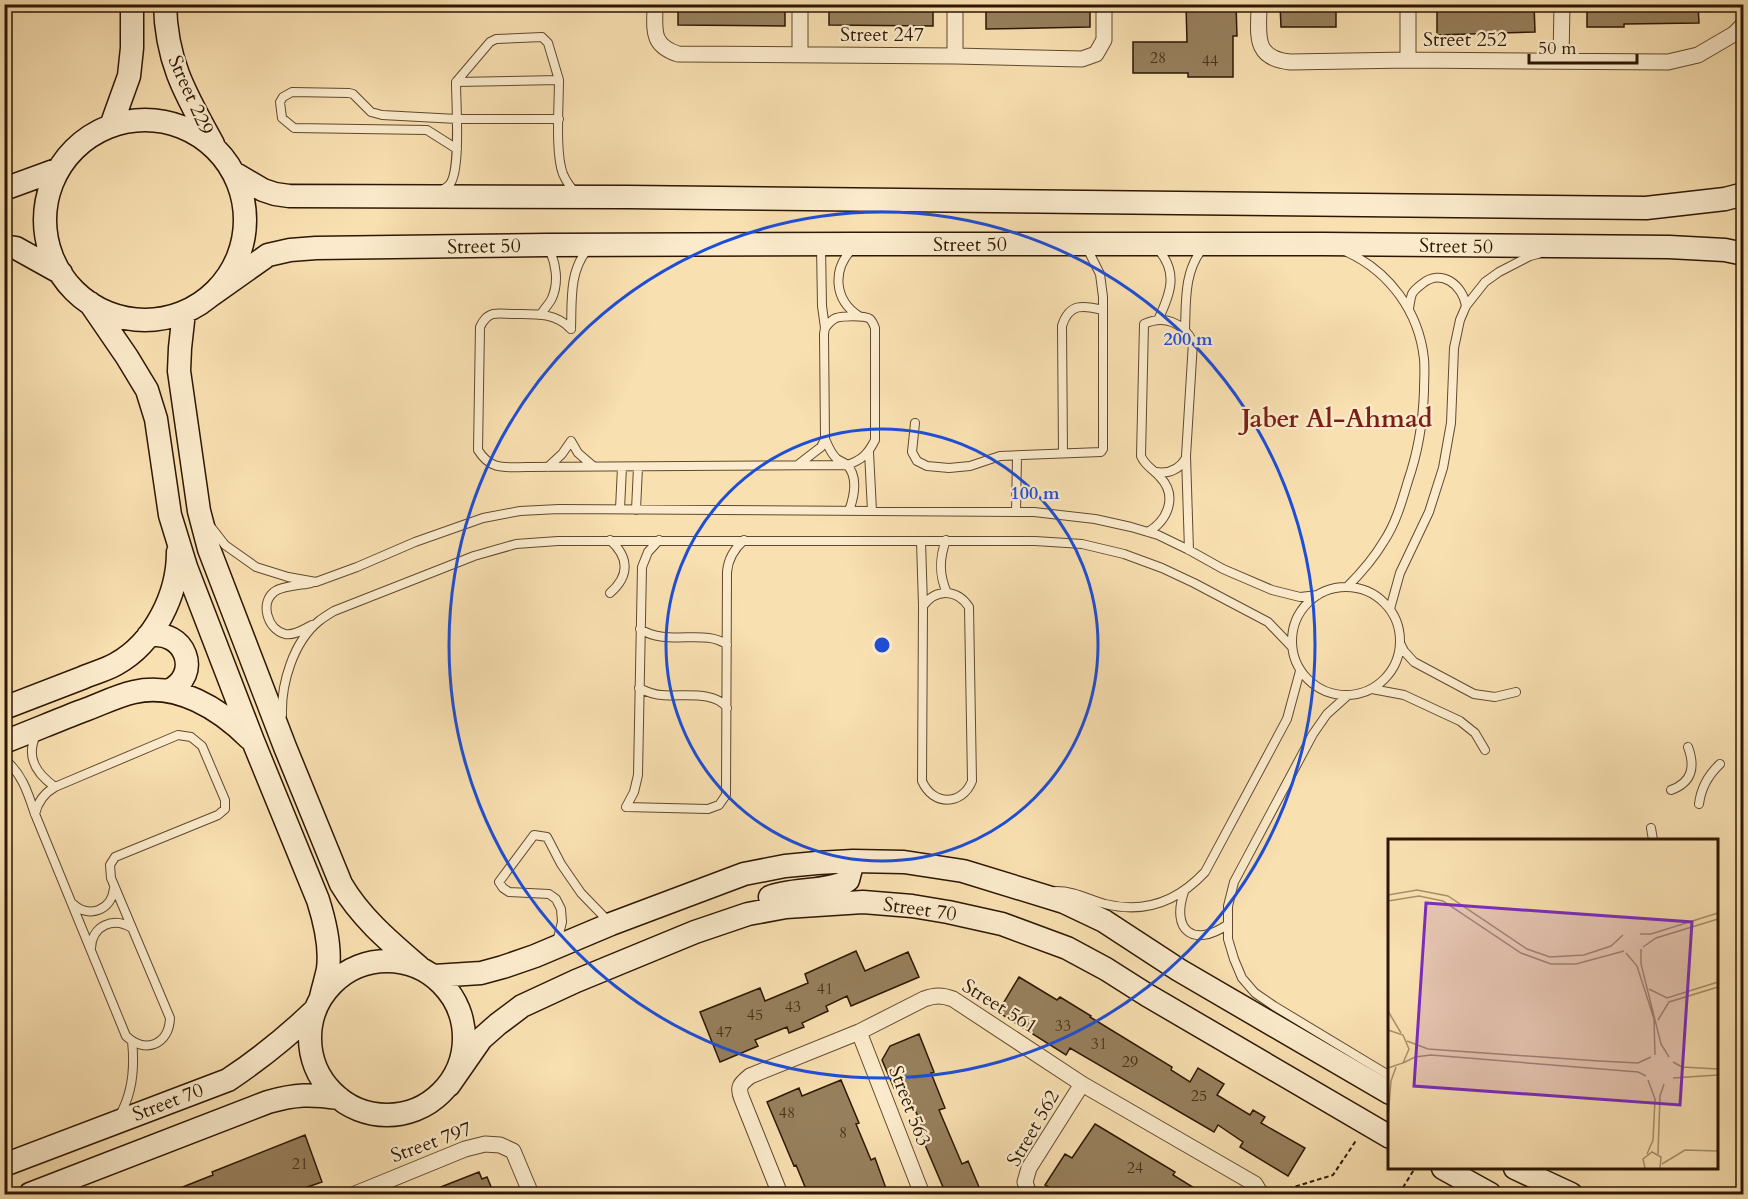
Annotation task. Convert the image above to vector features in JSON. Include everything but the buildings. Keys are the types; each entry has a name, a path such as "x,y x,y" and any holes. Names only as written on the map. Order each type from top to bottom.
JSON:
{"main road":[{"path":"111,126 129,76 132,48 132,4"},
{"name":"Street 229","path":"165,4 166,27 176,73 215,148"},
{"path":"90,303 119,316 136,319 168,317 184,312 210,296 232,270 244,239 244,205 234,173 215,148 201,137 184,128 148,120 111,126 90,136 73,151 51,186 46,204 47,240 52,257 61,273 90,303 128,357 147,390 156,419 170,515 178,545 253,741 318,900 324,920 329,954 328,969 310,1029 310,1048 315,1067 325,1084 339,1098 354,1107 370,1113 388,1115 405,1113 422,1107 436,1098 449,1085 464,1053 463,1019 457,1002 447,988 383,936 352,902 341,884 285,747 210,549 199,511 179,371 184,312"},
{"path":"4,189 59,170"},
{"name":"Street 50","path":"234,173 262,190 289,196 1646,208 1725,199 1743,194"},
{"name":"Street 50","path":"210,296 268,255 316,248 547,245 1323,244 1669,247 1725,250 1743,254"},
{"path":"4,246 16,248 61,273"},
{"path":"4,708 116,664 138,647 163,613 174,587 178,566 178,545"},
{"path":"148,636 169,637 175,640 184,651 186,672 179,684 168,691"},
{"path":"4,742 134,692 145,690 168,691 187,697 214,710 239,727 253,741"},
{"path":"318,1004 335,980 354,968 375,961 398,961 427,971 481,973 555,948 610,924 744,874 785,866 852,861 904,862 963,871 1035,892 1064,902 1104,921 1179,970 1388,1092"},
{"path":"748,914 761,902 777,894 845,883 850,876 852,861"},
{"name":"Street 70","path":"449,1085 481,1039 498,1024 522,1006 576,981 748,914 786,907 862,902 912,906 1002,924 1067,948 1388,1136"},
{"name":"Street 70","path":"4,1165 228,1080 260,1059 284,1039 318,1004"},
{"name":"Street 70","path":"30,1194 268,1101 310,1094 339,1098"},
{"path":"1446,1169 1490,1194"},
{"path":"1519,1169 1571,1194"}],"street":[{"name":"Street 247","path":"655,4 656,37 667,51 678,54 1082,59 1096,54 1104,40 1104,4"},
{"path":"800,4 800,55"},
{"path":"955,4 955,56"},
{"name":"Street 252","path":"1259,4 1259,41 1262,50 1269,57 1277,60 1668,62 1698,55 1734,34 1743,24"},
{"path":"1408,4 1408,60"},
{"path":"1561,60 1562,4"},
{"name":"Street 561","path":"780,1194 739,1091 740,1086 750,1076 859,1032 935,995 952,999 1083,1084 1255,1184 1261,1194"},
{"name":"Street 563","path":"859,1032 922,1194"},
{"name":"Street 562","path":"1029,1194 1025,1182 1029,1168 1083,1084"},
{"name":"Street 797","path":"361,1193 465,1149 485,1144 500,1145 513,1151 531,1194"}],"lane":[{"path":"430,197 450,184 455,172 456,82 493,40 542,37 548,42 559,80 559,156 562,173 580,197"},
{"path":"456,82 559,80"},
{"path":"457,149 427,130 294,128 282,118 280,102 283,97 292,92 349,93 353,94 371,112 382,115 457,119 559,119"},
{"path":"856,244 845,256 838,274 838,287 846,305 859,316"},
{"path":"915,423 912,452 916,461 927,466 950,468 970,466 1000,456 1099,452 1102,449 1103,310 1100,274 1084,244"},
{"path":"1153,244 1168,264 1171,280 1168,298 1158,320"},
{"path":"1185,330 1187,285 1192,264 1206,244"},
{"path":"1323,244 1349,253 1373,267 1399,293 1409,308 1422,343 1424,361 1423,407 1415,461 1399,510 1386,539 1368,565 1347,587"},
{"path":"540,314 552,299 556,276 555,266 547,245"},
{"path":"591,245 578,263 573,280 571,328 553,316 540,314 493,314 485,318 480,327 478,450 485,460 495,466 847,465 860,460 869,452 875,440 875,328 872,320 859,316 836,318 825,328"},
{"path":"821,245 822,306 825,328 825,439 831,453 847,465 852,473 854,491 849,511"},
{"path":"1390,609 1400,573 1429,512 1443,468 1451,423 1454,348 1460,320 1466,306 1485,282 1499,272 1530,256 1563,247"},
{"path":"1409,308 1415,289 1434,277 1448,279 1456,284 1465,299 1466,306"},
{"path":"1063,453 1062,326 1071,309 1082,307 1103,310"},
{"path":"1148,532 1162,522 1170,501 1163,480 1147,466 1141,456 1144,324 1158,320 1172,321 1185,330 1192,342 1186,456 1189,550"},
{"path":"797,465 821,447 825,439"},
{"path":"548,467 562,454 571,441 578,453 595,467"},
{"path":"869,452 872,511"},
{"path":"1016,512 1017,456"},
{"path":"1152,470 1164,473 1175,470 1184,462 1186,456"},
{"path":"620,509 622,467"},
{"path":"636,510 638,467"},
{"path":"1292,647 1268,622 1162,568 1124,554 1082,544 1035,540 610,540 516,544 441,568 334,611 292,634 276,630 267,615 266,605 273,593 281,588 316,582 415,542 483,518 520,511 620,509 1034,512 1095,519 1148,532 1272,590 1300,597 1347,587 1371,593 1390,609 1399,628 1401,645 1395,666 1389,675 1372,689 1347,696 1333,694 1320,690 1300,671 1292,647 1292,636 1303,608 1318,595"},
{"path":"199,511 225,544 256,567 288,577 316,582"},
{"path":"610,540 622,554 625,571 617,587 610,593"},
{"path":"659,540 648,552 642,567 638,775 634,792 626,807 708,808 719,805 726,795 728,565 734,551 744,540"},
{"path":"946,540 940,567 947,593"},
{"path":"921,541 922,781 929,793 935,797 941,800 954,799 966,792 972,781 969,607 960,597 947,593 933,596 923,606"},
{"path":"285,747 282,704 285,682 292,661 318,621"},
{"path":"640,629 657,637 716,639 727,645"},
{"path":"1401,645 1414,662 1474,694 1495,697 1516,692"},
{"path":"1035,892 1069,891 1122,908 1165,902 1184,892 1205,872 1287,719 1300,671"},
{"path":"639,688 662,695 710,697 720,700 727,708"},
{"path":"1372,689 1404,695 1460,721 1475,733 1485,750"},
{"path":"1347,696 1327,714 1313,734 1234,882 1228,906 1228,939 1242,978 1256,993 1388,1075"},
{"path":"44,726 33,741 32,760 41,776 55,787"},
{"path":"4,759 15,768 20,776 35,814 126,1036 132,1041 147,1046 155,1044 167,1034 170,1018 115,886 110,866 116,857 218,815 225,809 225,800 202,746 191,737 178,735 55,787 44,795 35,814"},
{"path":"1671,790 1678,788 1688,779 1693,760 1689,747"},
{"path":"1699,804 1704,784 1720,764"},
{"path":"1651,828 1653,839"},
{"path":"555,948 562,922 561,909 556,899 549,894 508,892 499,882 534,835 547,837 561,864 581,893 610,924"},
{"path":"72,903 82,910 95,912 110,902 115,886"},
{"path":"1184,892 1179,905 1183,928 1194,935 1208,935 1218,932 1227,925"},
{"path":"91,949 95,932 104,925 110,922 121,922 132,928"},
{"path":"116,1122 127,1100 133,1075 132,1041"}],"path":[{"path":"1270,1194 1334,1175 1366,1124"},
{"path":"1399,1194 1414,1169"}],"district":[{"name":"Jaber Al-Ahmad","path":"1337,418"}]}
